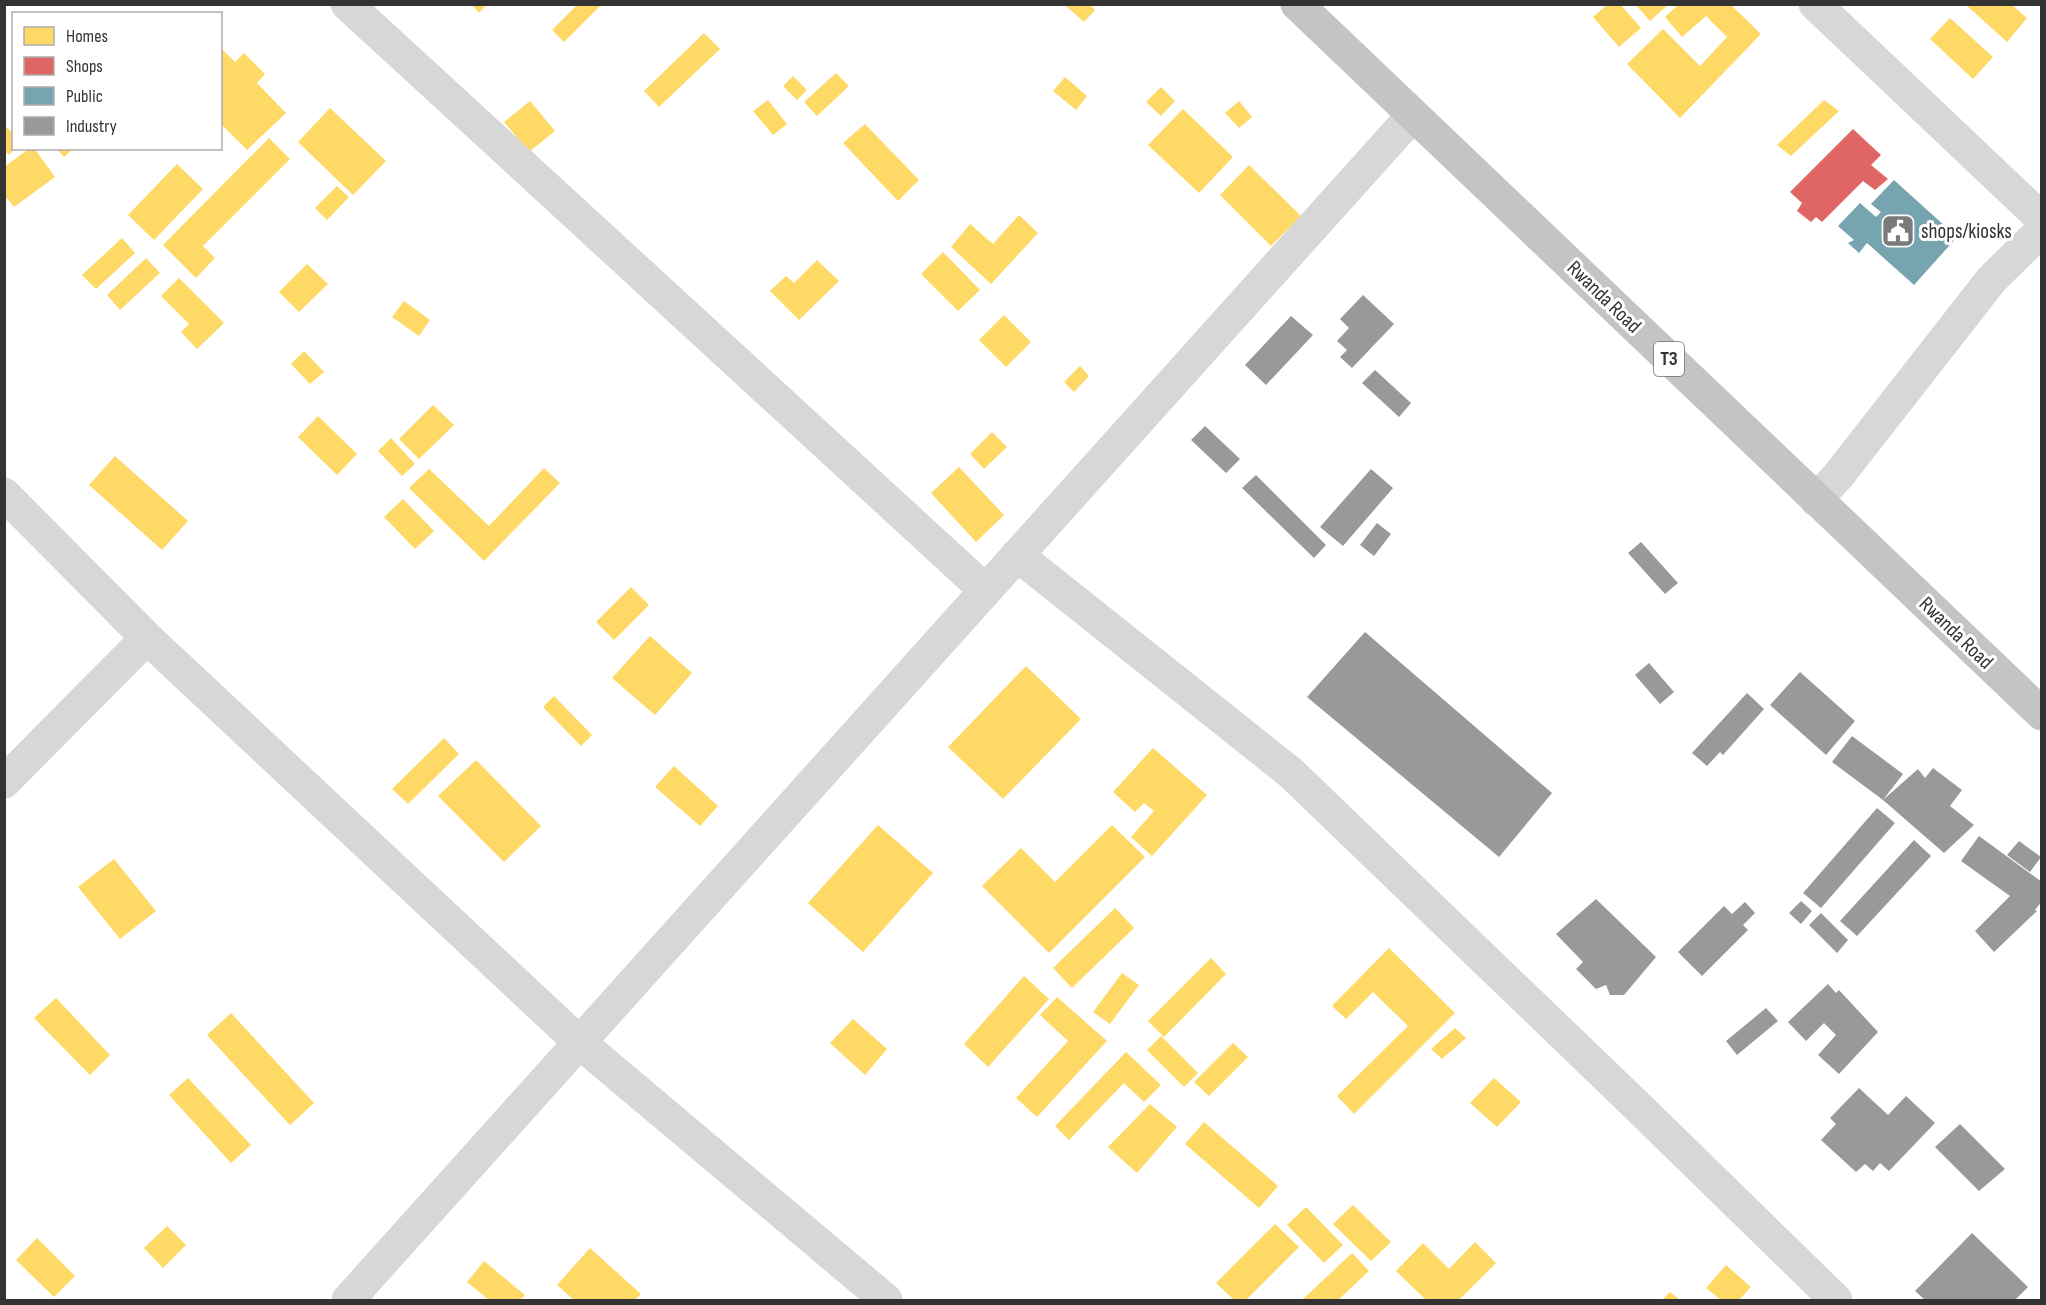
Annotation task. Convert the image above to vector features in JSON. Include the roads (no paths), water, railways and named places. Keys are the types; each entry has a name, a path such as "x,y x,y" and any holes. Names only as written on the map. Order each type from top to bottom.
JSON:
{"highway":[{"name":"Rwanda Road","path":"1297,4 2042,714"}],"street":[{"path":"347,4 985,590"},
{"path":"1815,4 2042,219"},
{"path":"348,1300 1413,115"},
{"path":"1816,500 1838,476 1992,279 2042,230"},
{"path":"4,494 147,638 579,1042 886,1300"},
{"path":"1017,555 1291,773 1836,1300"},
{"path":"4,782 147,638"}],"place":[{"name":"shops/kiosks","path":"1898,231"}]}
